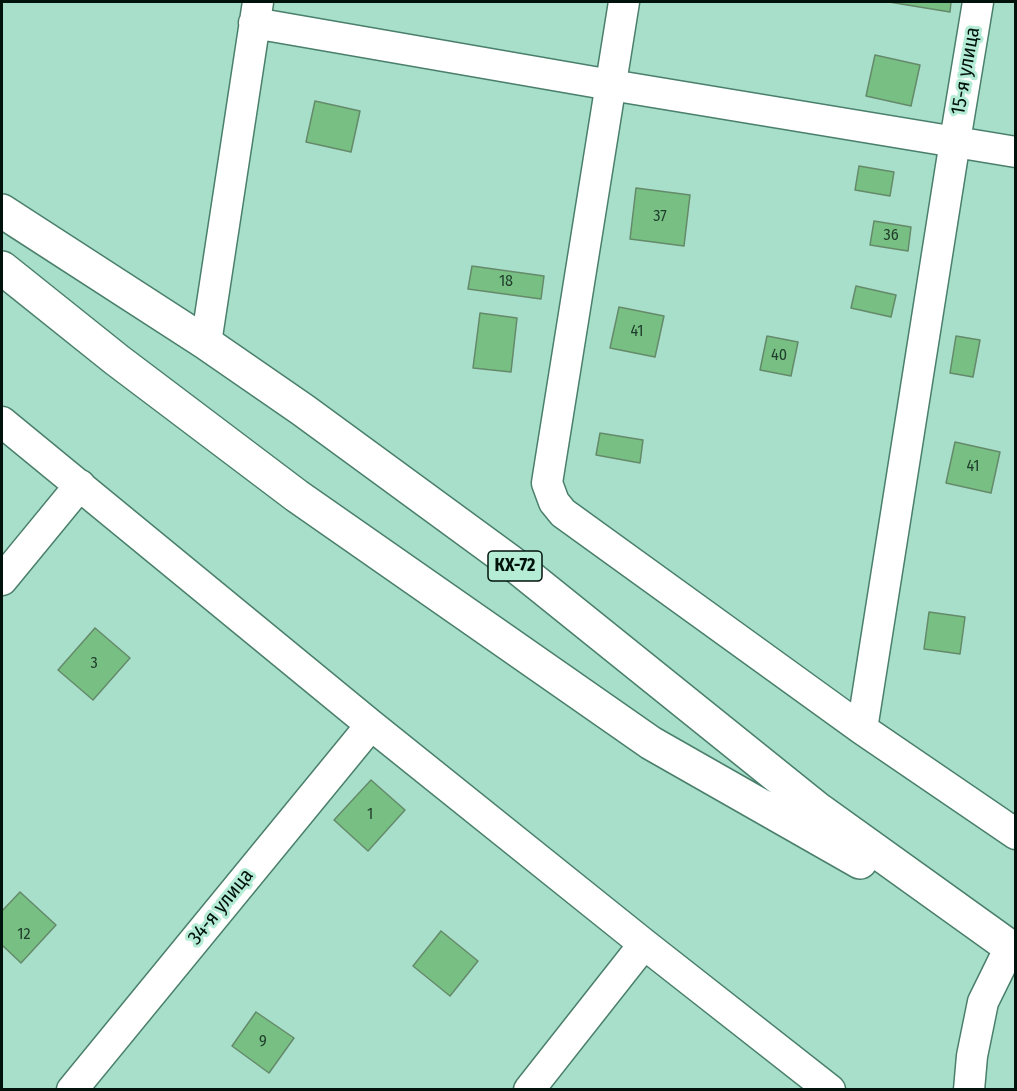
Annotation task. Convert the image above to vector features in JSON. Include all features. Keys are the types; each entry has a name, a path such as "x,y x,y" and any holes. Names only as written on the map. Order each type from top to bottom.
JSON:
{"main road":[{"name":"КХ-72","path":"2,211 206,343 303,410 512,563 819,810 1013,948"},
{"path":"2,268 117,360 297,496 651,743 1013,948"}],"street":[{"path":"624,2 547,483 554,502 563,513 862,729 1016,834"},
{"name":"15-я улица","path":"862,729 978,2"},
{"path":"206,343 256,12 611,85 1016,152"},
{"path":"2,422 644,945 830,1089"},
{"path":"2,580 80,485"},
{"name":"34-я улица","path":"72,1089 371,724"},
{"path":"529,1089 644,945"},
{"path":"969,1089 972,1056 983,1002 1013,948"}],"building":[{"path":"889,2 951,2 950,12"},
{"path":"875,55 920,65 911,106 866,96"},
{"path":"315,101 360,111 351,152 306,142"},
{"path":"859,166 894,172 890,196 855,190"},
{"path":"636,188 690,195 684,246 630,239"},
{"path":"874,221 911,227 908,251 870,245"},
{"path":"472,266 544,276 541,299 468,289"},
{"path":"856,286 896,295 891,317 851,308"},
{"path":"619,307 664,316 655,357 610,348"},
{"path":"480,313 517,318 511,372 473,368"},
{"path":"767,336 798,342 791,376 760,370"},
{"path":"956,336 980,340 973,377 950,373"},
{"path":"600,433 643,440 640,463 596,455"},
{"path":"955,442 1000,452 991,493 946,483"},
{"path":"929,612 965,617 960,654 924,649"},
{"path":"95,628 130,658 93,700 58,670"},
{"path":"371,780 405,810 368,851 334,820"},
{"path":"20,892 56,925 21,963 2,945 2,911"},
{"path":"441,931 478,961 450,996 413,966"},
{"path":"256,1012 294,1038 269,1073 232,1046"}]}
